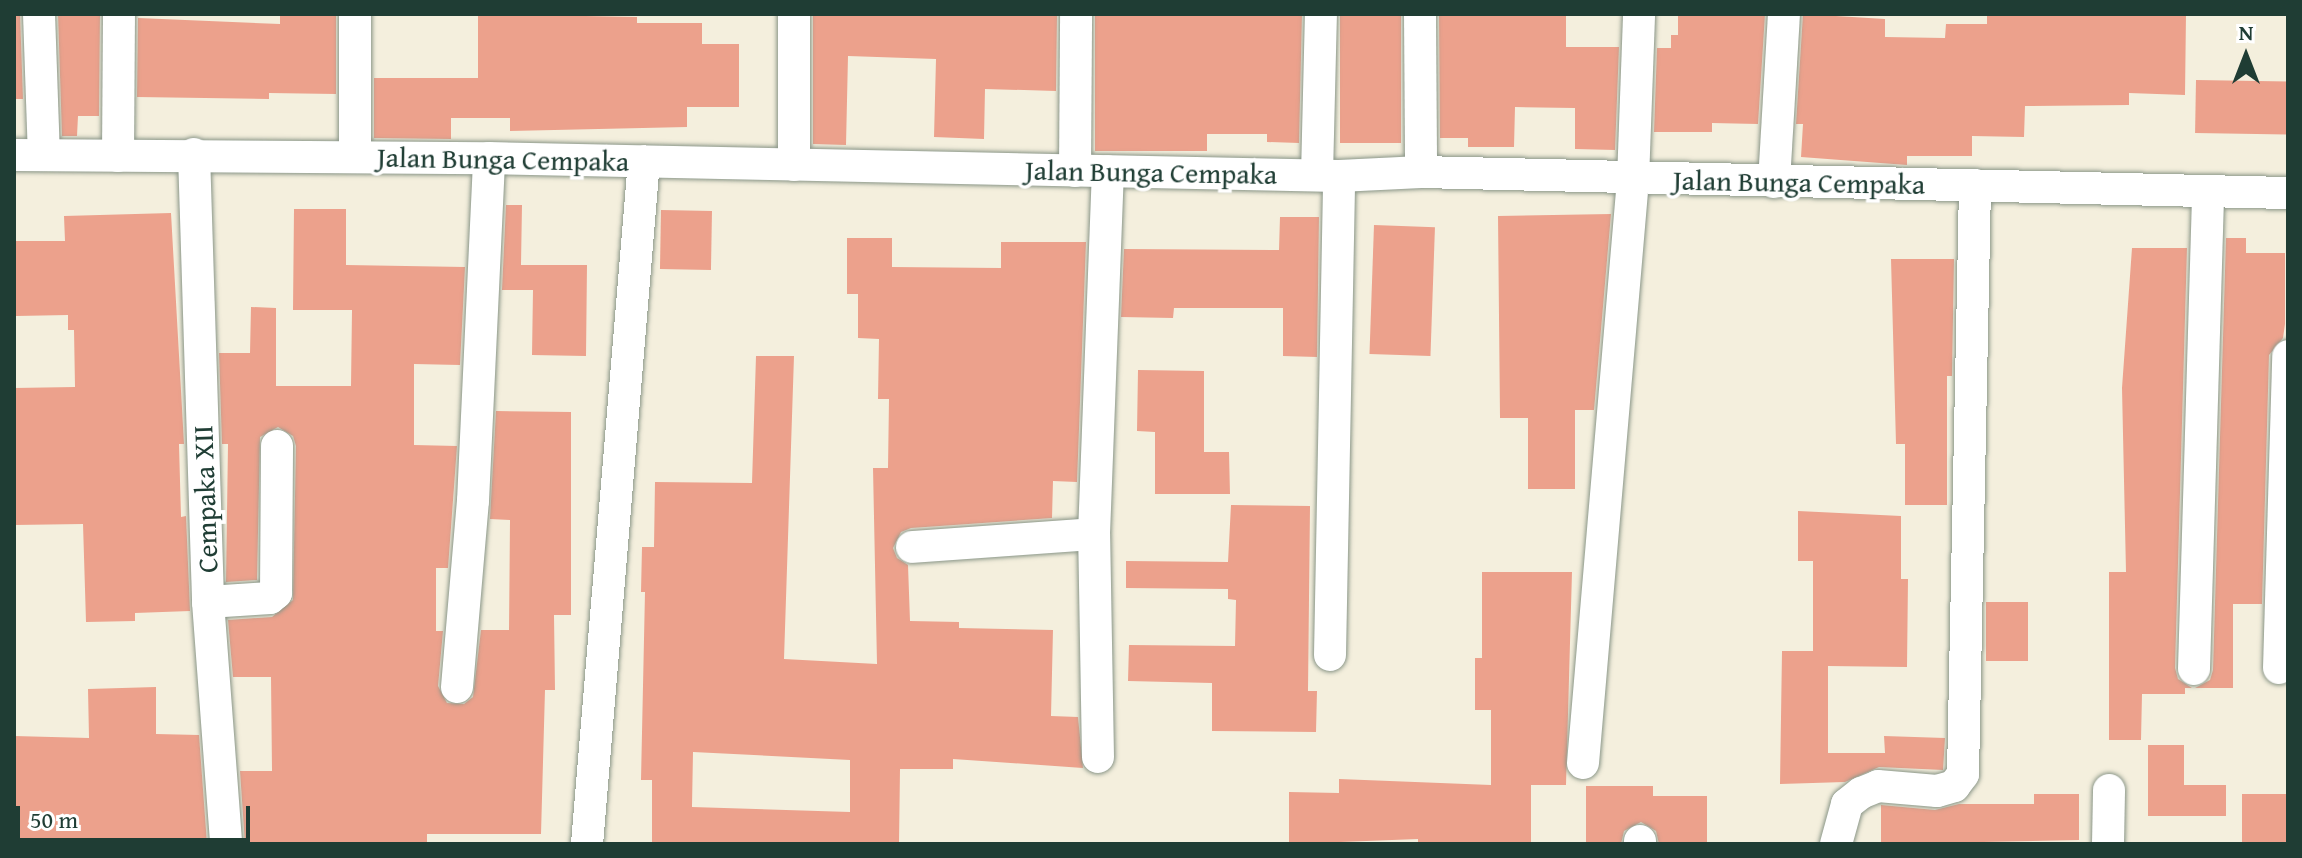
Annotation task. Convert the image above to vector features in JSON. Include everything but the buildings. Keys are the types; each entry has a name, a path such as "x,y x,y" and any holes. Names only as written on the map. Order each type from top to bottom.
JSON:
{"street":[{"path":"29,155 39,14"},
{"path":"118,156 119,14"},
{"path":"355,14 355,156"},
{"path":"794,14 794,165"},
{"path":"1075,171 1076,14"},
{"path":"1321,14 1328,176 1330,655"},
{"path":"1420,14 1421,172"},
{"path":"1583,763 1633,180 1639,14"},
{"path":"1774,182 1784,14"},
{"name":"Cempaka XII","path":"194,154 208,602 226,844"},
{"name":"Jalan Bunga Cempaka","path":"29,155 489,158 1328,176 1421,172 1633,180 2288,193"},
{"path":"457,687 473,501 489,158"},
{"path":"587,844 644,161"},
{"path":"1098,757 1094,534 1108,171"},
{"path":"1836,844 1847,804 1861,793 1878,786 1937,791 1954,786 1963,774 1975,185"},
{"path":"2194,669 2208,192"},
{"path":"2279,668 2288,356"},
{"path":"208,602 270,598 276,593 277,446"},
{"path":"912,547 1094,534"},
{"path":"2108,844 2109,790"}]}
